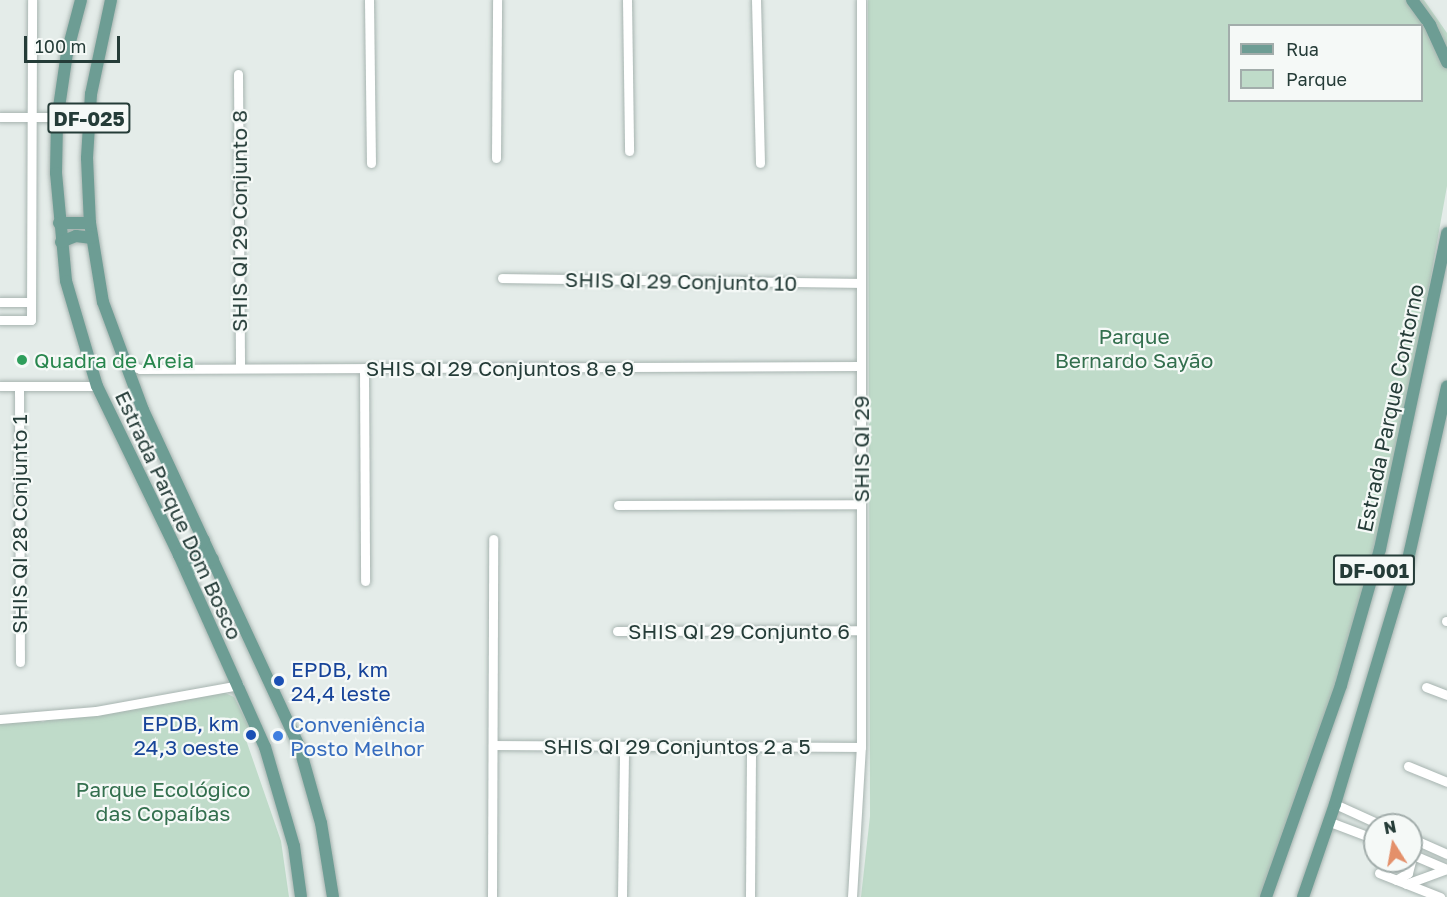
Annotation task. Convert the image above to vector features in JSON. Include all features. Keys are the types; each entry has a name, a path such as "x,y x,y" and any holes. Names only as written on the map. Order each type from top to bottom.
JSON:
{"main road":[{"name":"Estrada Parque Dom Bosco","path":"81,0 56,117 58,222 66,281 97,386 179,555 238,685 284,807 302,897"},
{"name":"Estrada Parque Dom Bosco","path":"111,0 91,94 87,158 90,223 103,302 125,364 135,373 204,540 300,749 321,823 333,897"},
{"path":"1412,0 1430,25 1447,62"},
{"path":"58,222 90,223"},
{"name":"Estrada Parque Contorno","path":"1266,897 1341,685 1380,549 1447,233"},
{"path":"61,242 76,236 92,238"},
{"path":"1437,288 1447,267"},
{"name":"DF-001","path":"1303,897 1330,822 1407,564 1447,386"},
{"path":"179,555 197,550 204,540"},
{"path":"187,572 201,561 213,559"}],"street":[{"path":"0,320 31,320 32,0"},
{"path":"369,0 371,163"},
{"path":"496,158 497,0"},
{"path":"627,0 629,151"},
{"path":"756,0 760,163"},
{"name":"SHIS QI 29","path":"852,897 861,747 861,0"},
{"name":"SHIS QI 29 Conjunto 8","path":"238,74 240,367"},
{"path":"0,117 56,117"},
{"name":"SHIS QI 29 Conjunto 10","path":"502,278 861,283"},
{"path":"0,303 31,302"},
{"name":"SHIS QI 29 Conjuntos 8 e 9","path":"135,373 240,367 861,366"},
{"path":"364,368 365,581"},
{"path":"0,386 97,386"},
{"name":"SHIS QI 28 Conjunto 1","path":"19,386 20,662"},
{"path":"618,505 861,504"},
{"path":"492,897 493,539"},
{"name":"SHIS QI 29 Conjunto 6","path":"617,631 861,630"},
{"path":"0,718 96,711 238,685"},
{"path":"1426,687 1447,695"},
{"name":"SHIS QI 29 Conjuntos 2 a 5","path":"493,745 861,747"},
{"path":"622,897 624,747"},
{"path":"750,897 752,747"},
{"path":"1408,766 1447,782"},
{"path":"1335,804 1363,817"},
{"path":"1330,822 1363,834"},
{"path":"1423,843 1447,854"},
{"path":"1423,860 1447,869"},
{"path":"1406,884 1447,869"},
{"path":"1378,873 1440,897"},
{"path":"1396,880 1408,873"}],"green space":[{"name":"Parque Bernardo Sayão","path":"868,0 1424,0 1447,33 1447,186 1391,502 1308,790 1267,897 861,897 870,816"},
{"name":"Parque Ecológico das Copaíbas","path":"223,692 234,697 252,732 245,737 281,841 289,897 0,897 0,719 32,718 43,722 50,718"}],"place":[{"name":"Quadra de Areia","path":"22,360"},
{"name":"EPDB, km 24,4 leste","path":"279,681"},
{"name":"EPDB, km 24,3 oeste","path":"251,735"},
{"name":"Conveniência Posto Melhor","path":"278,736"}]}
